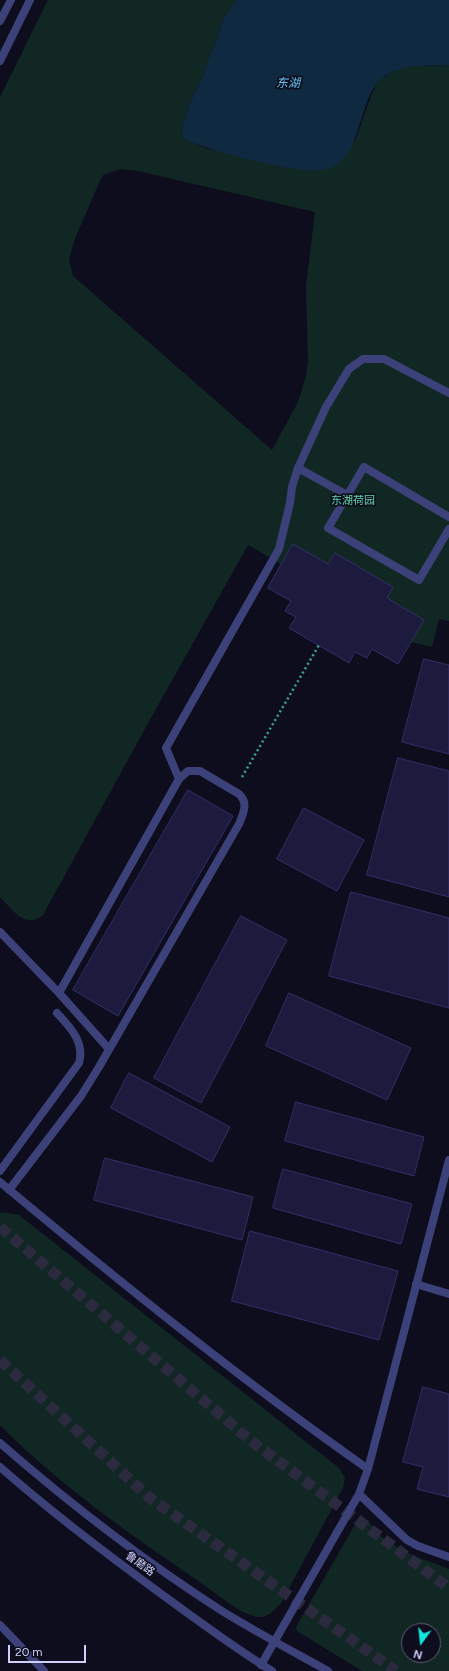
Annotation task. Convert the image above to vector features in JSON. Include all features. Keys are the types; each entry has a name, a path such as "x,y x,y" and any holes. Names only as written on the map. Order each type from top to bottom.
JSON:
{"street":[{"path":"0,21 11,0"},
{"path":"0,61 30,0"},
{"path":"179,779 166,748 279,549 290,503 292,487 298,468 336,389 349,369 363,359 384,359 449,393"},
{"path":"449,517 364,467 328,528 419,580 449,529"},
{"path":"298,468 347,495"},
{"path":"441,543 449,547"},
{"path":"59,993 179,779 188,771 200,771 243,798 244,812 240,820 110,1049 81,1096 3,1186 141,1300 233,1370 368,1469"},
{"path":"0,932 59,993 110,1049"},
{"path":"0,1171 79,1062 80,1050 78,1039 74,1032 57,1013"},
{"path":"262,1664 359,1494 368,1469 449,1160"},
{"path":"416,1284 449,1294"},
{"path":"0,1443 44,1481 103,1528 189,1589 274,1641 328,1671"},
{"name":"鲁磨路","path":"0,1467 46,1507 100,1549 209,1629 272,1671"},
{"path":"359,1494 407,1540 418,1546 449,1556"},
{"path":"0,1625 44,1671"}],"path":[{"path":"234,791 319,645"}],"green space":[{"name":"东湖荷园","path":"48,0 236,0 224,18 202,78 190,103 181,130 183,138 205,148 307,170 355,141 372,93 378,81 392,72 407,66 449,65 449,621 439,619 432,647 411,642 372,649 367,658 355,652 349,663 289,628 296,617 285,611 291,601 268,588 281,564 248,545 43,915 36,919 30,920 19,916 0,897 0,97","holes":["120,169 138,171 315,212 306,287 308,360 306,376 298,402 272,450 73,276 69,260 74,241 103,175"]},
{"path":"2,1212 19,1215 339,1468 345,1478 343,1488 281,1603 274,1611 263,1617 253,1616 238,1609 223,1599 98,1510 23,1448 0,1425 0,1213"},
{"path":"360,1516 367,1520 382,1537 390,1543 414,1556 449,1569 449,1671 362,1671 297,1631 296,1627"}],"water":[{"name":"东湖","path":"236,0 449,0 449,65 413,66 396,71 380,80 370,94 354,143 348,154 342,161 330,168 309,170 272,165 210,149 183,138 181,130 190,103 202,78 224,18"}],"building":[{"path":"293,544 328,564 335,553 393,587 387,598 424,620 398,664 372,649 367,658 355,652 349,663 289,628 296,617 285,611 291,601 268,588"},
{"path":"424,659 449,665 449,754 402,742"},
{"path":"398,758 449,771 449,897 367,875"},
{"path":"188,790 233,816 118,1016 73,990"},
{"path":"304,808 364,840 337,891 277,859"},
{"path":"351,892 449,918 449,1008 329,976"},
{"path":"241,916 287,940 201,1103 154,1078"},
{"path":"289,993 411,1048 387,1100 266,1046"},
{"path":"129,1073 230,1127 212,1162 111,1108"},
{"path":"296,1102 424,1137 414,1176 285,1141"},
{"path":"105,1158 253,1197 242,1240 94,1200"},
{"path":"283,1169 412,1204 401,1244 273,1208"},
{"path":"250,1231 398,1271 379,1340 232,1301"},
{"path":"423,1387 449,1394 449,1497 417,1489 423,1467 403,1462"}],"tunnel":[{"path":"0,1227 250,1440 449,1588"},
{"path":"0,1360 150,1498 396,1671"}]}
